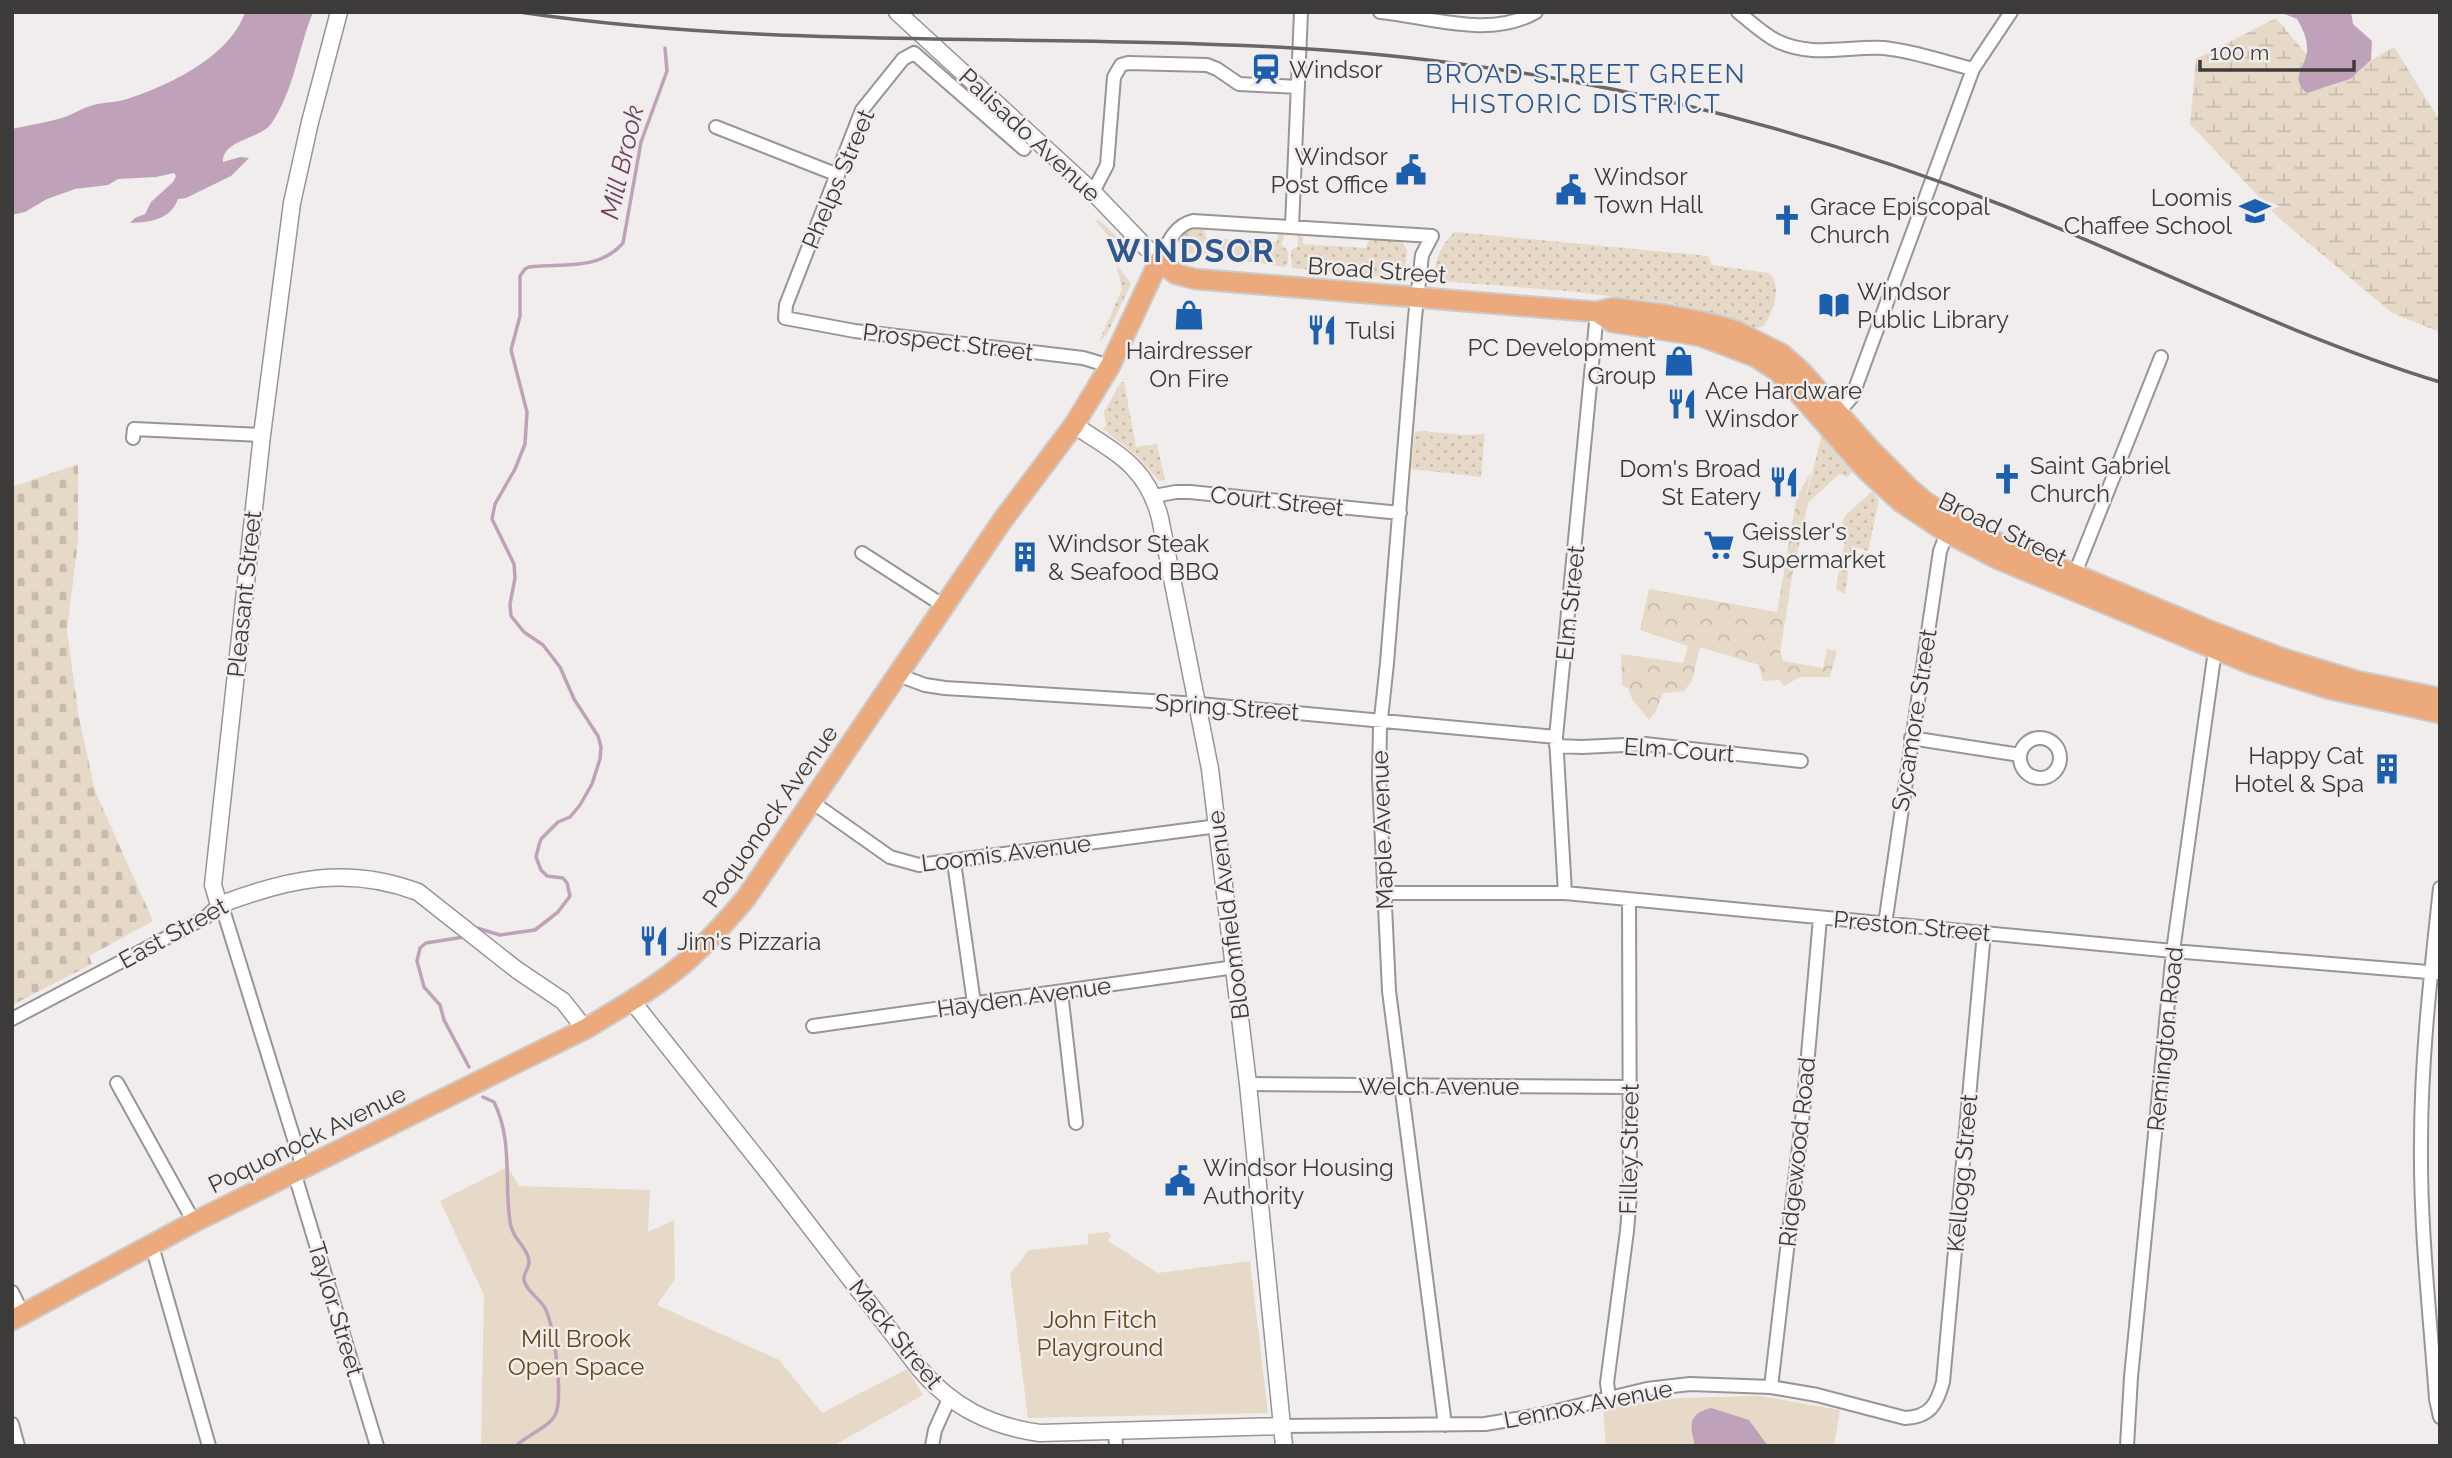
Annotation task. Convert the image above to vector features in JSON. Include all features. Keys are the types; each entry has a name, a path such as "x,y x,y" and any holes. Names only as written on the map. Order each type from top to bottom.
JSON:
{"main road":[{"name":"Broad Street","path":"1159,261 1176,274 1195,279 1597,312 1612,322 1669,330 1716,332 1759,350 1776,370 1950,526 1985,537 2072,581 2216,641 2333,674 2440,698"},
{"name":"Poquonock Avenue","path":"18,1317 194,1222 585,1029 632,1001 677,969 713,936 746,898 1002,521 1074,425 1110,366 1159,261"},
{"name":"Broad Street","path":"2216,641 2251,664 2330,690 2440,713"}],"street":[{"name":"Pleasant Street","path":"299,1170 225,916 212,885 262,435 292,203 318,86 339,12"},
{"name":"Palisado Avenue","path":"897,12 1093,192 1159,261"},
{"path":"1292,226 1301,12"},
{"path":"1380,12 1487,26 1512,23 1536,12"},
{"path":"1738,12 1770,37 1795,48 1819,51 1891,49 1973,69"},
{"path":"1832,418 1853,397 1973,69 2011,12"},
{"name":"Phelps Street","path":"785,318 786,305 862,110 903,59 914,53 1024,149"},
{"path":"1093,192 1107,165 1114,77 1121,65 1128,62 1207,65 1239,84 1298,88"},
{"path":"716,127 838,174"},
{"name":"Broad Street","path":"1159,261 1171,237 1188,221 1432,236"},
{"name":"Maple Avenue","path":"1432,236 1423,251 1418,298 1381,720 1379,778 1389,991 1445,1425"},
{"name":"Elm Street","path":"1565,893 1556,741 1597,312"},
{"name":"Prospect Street","path":"785,318 855,331 1083,358 1110,366"},
{"path":"2072,581 2161,356"},
{"name":"Bloomfield Avenue","path":"1074,425 1131,465 1147,483 1154,496 1199,704 1218,826 1235,968 1284,1446"},
{"path":"133,438 134,429 155,428 262,435"},
{"name":"Court Street","path":"1154,496 1189,492 1400,513"},
{"name":"Sycamore Street","path":"1885,924 1940,551 1950,526"},
{"path":"862,553 944,606"},
{"name":"Remington Road","path":"2127,1446 2131,1377 2173,951 2216,641"},
{"name":"Spring Street","path":"898,675 938,687 1199,704 1381,720 1556,741"},
{"path":"1911,737 2020,755"},
{"name":"Elm Court","path":"1556,741 1582,747 1645,744 1801,761"},
{"name":"Loomis Avenue","path":"812,802 890,857 919,865 1218,826"},
{"path":"954,862 974,1003"},
{"name":"East Street","path":"12,1019 206,917 219,905 305,880 359,876 402,886 436,903 517,970 563,1002 585,1029"},
{"path":"2440,888 2435,974 2422,1075 2421,1171 2423,1236 2436,1399 2440,1417"},
{"name":"Preston Street","path":"1383,893 1565,893 2435,974"},
{"name":"Filley Street","path":"1609,1397 1607,1383 1628,1219 1629,900"},
{"name":"Ridgewood Road","path":"1771,1387 1803,1112 1820,918"},
{"name":"Kellogg Street","path":"1931,1411 1939,1398 1943,1382 1984,933"},
{"name":"Hayden Avenue","path":"813,1026 1235,968"},
{"path":"1061,992 1076,1124"},
{"name":"Mack Street","path":"632,1001 919,1368 949,1399 990,1422 1016,1430 1040,1433 1115,1439 1282,1426"},
{"path":"117,1083 194,1222"},
{"name":"Welch Avenue","path":"1248,1084 1630,1087"},
{"name":"Taylor Street","path":"299,1170 377,1446"},
{"path":"152,1246 209,1446"},
{"path":"12,1292 18,1317"},
{"name":"Lennox Avenue","path":"1282,1426 1445,1425 1513,1420 1647,1389 1690,1384 1771,1387 1817,1395 1905,1418 1919,1417 1931,1411"},
{"path":"932,1446 935,1430 949,1399"},
{"path":"12,1424 18,1446"}],"green space":[{"path":"2276,18 2307,55 2301,66 2324,88 2350,79 2371,60 2394,47 2440,121 2440,332 2392,313 2280,219 2190,124 2196,59"},
{"path":"1095,220 1100,221 1134,253 1124,255"},
{"path":"1204,228 1207,238 1277,242 1278,235 1282,233 1284,237 1281,244 1288,251 1288,263 1285,267 1188,253 1179,245 1181,237 1189,230"},
{"path":"1455,232 1708,256 1712,265 1769,273 1775,284 1775,299 1764,326 1757,328 1671,303 1567,291 1439,281 1434,275 1438,257"},
{"path":"1298,234 1303,238 1303,244 1366,248 1369,239 1402,241 1407,250 1405,272 1397,278 1292,268 1291,251 1298,246"},
{"path":"1116,264 1131,284 1107,334 1099,342 1122,289"},
{"path":"1121,382 1124,382 1136,447 1157,444 1165,480 1159,481 1137,456 1103,429 1106,426 1104,412"},
{"path":"1415,432 1485,434 1481,477 1411,469"},
{"path":"1822,434 1853,471 1848,477 1839,474 1808,503 1805,502"},
{"path":"78,464 78,541 67,631 79,718 95,791 153,921 89,956 92,964 12,1005 12,487"},
{"path":"1811,472 1805,501 1808,503 1792,577 1780,654 1784,661 1823,668 1827,649 1837,651 1830,677 1800,677 1784,686 1779,680 1763,681 1759,665 1700,647 1692,681 1684,691 1663,693 1649,720 1632,699 1628,688 1622,686 1621,654 1683,663 1688,646 1640,630 1649,589 1777,612 1797,496"},
{"path":"1872,491 1879,500 1868,551 1852,546 1845,594 1836,589 1847,528 1842,526 1844,517"},
{"name":"Mill Brook Open Space","path":"508,1167 519,1186 650,1190 648,1232 674,1220 675,1279 657,1305 779,1360 822,1413 907,1369 923,1395 833,1446 481,1446 484,1295 440,1201"},
{"name":"John Fitch Playground","path":"1107,1232 1111,1235 1108,1241 1158,1273 1250,1261 1268,1413 1028,1418 1010,1274 1029,1250 1088,1244 1088,1234"},
{"path":"1760,1396 1840,1410 1834,1446 1606,1446 1603,1408 1679,1398"}],"shaded area":[{"path":"245,12 313,12 285,98 271,124 235,144 224,155 223,162 240,157 249,158 231,176 186,198 178,199 165,216 145,222 130,223 145,214 151,202 173,182 176,176 174,173 118,179 108,185 75,189 47,199 25,212 12,215 12,129 65,117 87,107 127,99 179,77 196,67 226,42 238,28"},
{"path":"2280,12 2351,12 2353,24 2372,41 2371,60 2350,79 2307,93 2299,83 2307,52 2305,35 2297,19"},
{"path":"1711,1408 1749,1420 1768,1446 1695,1446 1692,1432 1694,1417"}],"waterway":[{"name":"Mill Brook","path":"477,928 500,935 535,930 558,912 570,896 563,878 547,876 541,870 536,857 541,839 558,822 570,817 580,805 592,784 601,747 598,736 574,699 560,667 543,645 524,632 511,616 514,564 492,519 495,504 515,469 525,444 527,412 511,350 520,316 520,276 529,267 591,262 603,258 623,243 641,142 667,71 665,48"},
{"name":"Mill Brook","path":"464,937 426,943 420,948 417,961 424,987 440,1005 444,1020 469,1067"},
{"name":"Mill Brook","path":"483,1097 494,1102 504,1131 511,1227 529,1259 524,1276 525,1283 545,1308 552,1329 556,1360 556,1413 549,1423 516,1446"}],"railway":[{"path":"519,12 712,32 905,39 1099,41 1326,50 1460,64 1559,79 1730,116 1897,167 2061,229 2275,322 2384,364 2440,382"}],"place":[{"name":"Windsor","path":"1266,69"},
{"name":"Windsor Post Office","path":"1411,170"},
{"name":"Windsor Town Hall","path":"1571,190"},
{"name":"Loomis Chaffee School","path":"2255,211"},
{"name":"Grace Episcopal Church","path":"1787,220"},
{"name":"Windsor Public Library","path":"1834,305"},
{"name":"Hairdresser On Fire","path":"1189,315"},
{"name":"Tulsi","path":"1322,330"},
{"name":"PC Development Group","path":"1679,361"},
{"name":"Ace Hardware Winsdor","path":"1682,404"},
{"name":"Saint Gabriel Church","path":"2007,479"},
{"name":"Dom's Broad St Eatery","path":"1784,482"},
{"name":"Geissler's Supermarket","path":"1719,545"},
{"name":"Windsor Steak & Seafood BBQ","path":"1025,557"},
{"name":"Happy Cat Hotel & Spa","path":"2387,769"},
{"name":"Jim's Pizzaria","path":"654,941"},
{"name":"Windsor Housing Authority","path":"1180,1181"}],"district":[{"name":"BROAD STREET GREEN HISTORIC DISTRICT","path":"1586,88"},
{"name":"WINDSOR","path":"1191,250"}]}
